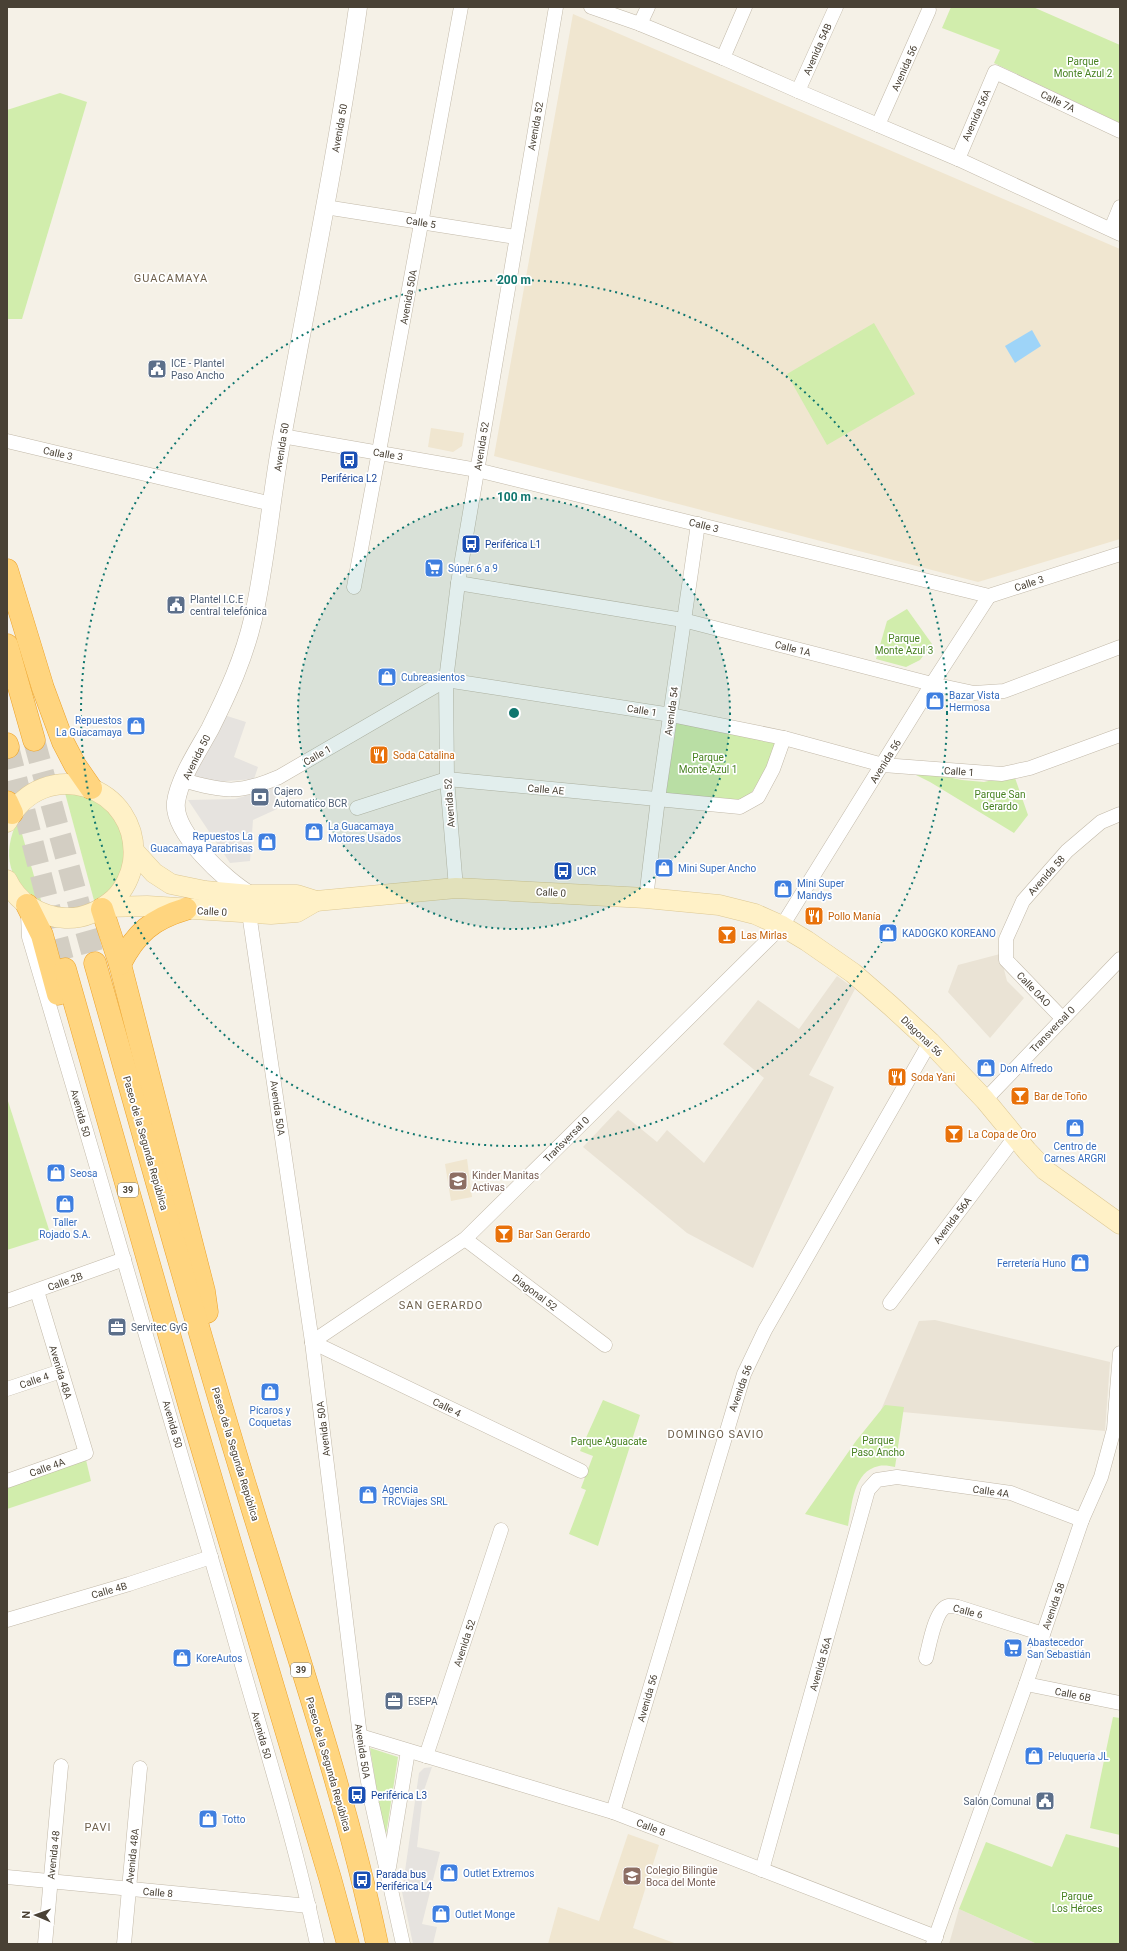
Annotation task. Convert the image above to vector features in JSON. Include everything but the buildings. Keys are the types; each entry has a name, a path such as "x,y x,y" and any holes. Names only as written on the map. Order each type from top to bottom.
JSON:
{"highway":[{"path":"7,570 43,688 63,742 75,765 91,788"},
{"path":"7,645 34,740"},
{"path":"18,903 42,935 134,1255 191,1411"},
{"path":"104,908 120,964 204,1291 219,1399"},
{"path":"120,964 136,939 153,923 169,914 186,909"},
{"name":"Paseo de la Segunda República","path":"95,963 219,1399 341,1801 366,1894 377,1944"},
{"name":"39","path":"65,969 191,1411 330,1878 348,1944"},
{"path":"330,1878 332,1944"},
{"path":"366,1894 387,1944"}],"main road":[{"path":"7,880 18,903 47,915 70,918 92,914 104,908 118,896 127,882 132,867 134,851 132,834 127,819 121,810 105,795 91,788 77,784 62,783 47,786 34,792 9,813"},
{"name":"Calle 0","path":"134,851 154,873 171,884 205,890 249,904 271,914 297,912 316,901 456,888 646,898 719,905 755,914 782,926"},
{"name":"Calle 0","path":"104,908 147,906 186,909 249,904"},
{"name":"Diagonal 56","path":"782,926 807,940 853,974 930,1042 985,1100 1015,1137 1045,1170 1120,1224"}],"street":[{"name":"Avenida 50","path":"249,904 211,864 187,833 177,816 176,803 183,780 229,691 241,660 253,619 282,436 325,207 348,77 358,7"},
{"name":"Avenida 50A","path":"354,588 461,7"},
{"name":"Avenida 52","path":"456,888 447,779 446,680 458,583 556,7"},
{"path":"591,7 640,24 958,159 1115,232 1120,207"},
{"path":"640,24 648,7"},
{"path":"722,58 745,7"},
{"name":"Avenida 54B","path":"798,92 836,7"},
{"name":"Avenida 56","path":"878,125 929,10"},
{"name":"Calle 7A","path":"995,72 1120,131"},
{"name":"Avenida 56A","path":"958,159 995,72"},
{"name":"Calle 5","path":"325,207 516,237"},
{"name":"Calle 3","path":"282,436 477,470 610,504 698,524 989,596 1120,554"},
{"name":"Calle 3","path":"7,441 272,504"},
{"name":"Avenida 54","path":"646,898 683,620 698,524"},
{"name":"Calle 1A","path":"458,583 683,620 932,684 974,693 1004,691 1120,647"},
{"name":"Avenida 56","path":"782,926 932,684 989,596"},
{"name":"Calle 1","path":"183,780 212,789 238,790 261,785 279,777 446,680 671,715 784,738 883,765 1002,774 1030,768 1120,735"},
{"name":"Calle AE","path":"357,808 447,779 740,807 758,797 773,769 784,738"},
{"name":"Avenida 58","path":"1006,960 1006,939 1023,901 1067,851 1101,822 1120,814"},
{"path":"205,890 211,878 211,864"},
{"name":"Avenida 50","path":"18,903 211,1557 309,1906 317,1944"},
{"name":"Avenida 50A","path":"249,904 312,1342 360,1736 372,1804 403,1944"},
{"name":"Transversal 0","path":"312,1342 465,1239 782,926"},
{"name":"Calle 0AO","path":"1006,960 1062,1018"},
{"name":"Transversal 0","path":"985,1100 1062,1018 1120,960"},
{"name":"Avenida 56","path":"613,1812 744,1374 765,1330 930,1042"},
{"name":"Avenida 56A","path":"890,1303 1015,1137"},
{"name":"Diagonal 52","path":"465,1239 605,1344"},
{"name":"Calle 2B","path":"7,1301 124,1259"},
{"name":"Avenida 48A","path":"37,1291 86,1453"},
{"name":"Calle 4","path":"312,1342 582,1471"},
{"name":"Avenida 58","path":"935,1941 1082,1520 1100,1476 1114,1429 1120,1354"},
{"name":"Calle 4","path":"7,1389 61,1371"},
{"name":"Calle 4A","path":"7,1481 86,1453"},
{"name":"Avenida 56A","path":"762,1870 868,1490 877,1480 897,1477"},
{"name":"Calle 4A","path":"897,1477 1011,1493 1082,1520"},
{"name":"Avenida 52","path":"426,1756 501,1530"},
{"name":"Calle 4B","path":"7,1620 129,1584 211,1557"},
{"name":"Calle 6","path":"926,1658 936,1618 943,1609 948,1606 958,1607 1043,1634"},
{"name":"Calle 6B","path":"1026,1684 1120,1703"},
{"name":"Calle 8","path":"360,1736 613,1812 762,1870 935,1941"},
{"path":"388,1873 408,1751"},
{"name":"Avenida 48","path":"46,1944 50,1881 62,1766"},
{"name":"Avenida 48A","path":"124,1944 140,1768"},
{"name":"Calle 8","path":"7,1877 128,1890 309,1906"}],"shaded area":[{"path":"573,14 1120,249 1120,539 978,582 494,456"},
{"path":"431,428 464,433 462,446 453,452 428,447"},
{"path":"224,715 246,722 234,757 258,767 254,779 214,782 193,777"},
{"path":"275,787 277,809 253,820 250,861 230,863 188,800 235,799"},
{"path":"1000,954 1007,981 1024,998 990,1038 948,992 958,965"},
{"path":"837,976 855,989 809,1075 834,1087 753,1268 687,1233 583,1147 618,1110 657,1142 667,1130 704,1163 764,1078 723,1044 758,1000 799,1029"},
{"name":"Kinder Manitas Activas","path":"467,1159 472,1197 451,1201 445,1164"},
{"path":"935,1320 1110,1362 1105,1431 881,1410 919,1321"},
{"path":"432,1767 423,1793 417,1847 440,1852 422,1924 437,1927 433,1944 413,1944 402,1892 419,1773 424,1768"},
{"name":"Colegio Bilingüe Boca del Monte","path":"628,1834 659,1845 633,1928 677,1944 548,1944 558,1907 599,1921"},
{"path":"959,1909 1037,1944 949,1944"}],"green space":[{"name":"Parque Monte Azul 2","path":"951,7 1033,7 1120,45 1120,123 994,63 1000,50 942,28"},
{"path":"60,93 87,102 22,319 7,319 7,110"},
{"path":"874,323 915,394 827,445 787,374"},
{"name":"Parque Monte Azul 3","path":"907,609 932,644 920,660 906,667 876,659 887,621"},
{"name":"Parque Monte Azul 1","path":"677,719 776,743 759,781 744,801 666,793"},
{"name":"Parque San Gerardo","path":"915,770 962,780 984,782 1014,775 1028,815 1014,833 916,775"},
{"path":"65,793 84,795 106,805 127,837 121,880 95,904"},
{"path":"18,820 42,904 22,888 15,878 11,867 9,856 10,844"},
{"path":"7,1098 51,1236 7,1250"},
{"name":"Parque Aguacate","path":"603,1400 640,1415 598,1546 569,1534 586,1490 581,1488 593,1456 580,1451"},
{"name":"Parque Paso Ancho","path":"885,1405 904,1407 895,1467 879,1466 870,1469 864,1475 855,1490 848,1526 805,1514 856,1441"},
{"path":"86,1460 91,1481 7,1509 7,1481"},
{"path":"1113,1717 1120,1718 1120,1835 1090,1828"},
{"path":"370,1748 398,1757 385,1841"},
{"name":"Parque Los Héroes","path":"1066,1834 1120,1848 1120,1944 1037,1944 959,1909 986,1842 1052,1867"}],"water":[{"path":"1032,330 1041,346 1015,363 1005,346"}],"tunnel":[{"path":"34,740 95,963"},
{"path":"8,747 65,969"}],"place":[{"name":"ICE - Plantel Paso Ancho","path":"157,369"},
{"name":"Periférica L2","path":"349,460"},
{"name":"Periférica L1","path":"471,544"},
{"name":"Súper 6 a 9","path":"434,568"},
{"name":"Plantel I.C.E central telefónica","path":"176,605"},
{"name":"Cubreasientos","path":"387,677"},
{"name":"Bazar Vista Hermosa","path":"935,701"},
{"name":"Repuestos La Guacamaya","path":"136,726"},
{"name":"Soda Catalina","path":"379,755"},
{"name":"Cajero Automatico BCR","path":"260,797"},
{"name":"La Guacamaya Motores Usados","path":"314,832"},
{"name":"Repuestos La Guacamaya Parabrisas","path":"267,842"},
{"name":"Mini Super Ancho","path":"664,868"},
{"name":"UCR","path":"563,871"},
{"name":"Mini Super Mandys","path":"783,889"},
{"name":"Pollo Manía","path":"814,916"},
{"name":"KADOGKO KOREANO","path":"888,933"},
{"name":"Las Mirlas","path":"727,935"},
{"name":"Don Alfredo","path":"986,1068"},
{"name":"Soda Yani","path":"897,1077"},
{"name":"Bar de Toño","path":"1020,1096"},
{"name":"Centro de Carnes ARGRI","path":"1075,1128"},
{"name":"La Copa de Oro","path":"954,1134"},
{"name":"Seosa","path":"56,1173"},
{"name":"Kinder Manitas Activas","path":"458,1181"},
{"name":"Taller Rojado S.A.","path":"65,1204"},
{"name":"Bar San Gerardo","path":"504,1234"},
{"name":"Ferretería Huno","path":"1080,1263"},
{"name":"Servitec GyG","path":"117,1327"},
{"name":"Pícaros y Coquetas","path":"270,1392"},
{"name":"Agencia TRCViajes SRL","path":"368,1495"},
{"name":"Abastecedor San Sebastián","path":"1013,1648"},
{"name":"KoreAutos","path":"182,1658"},
{"name":"ESEPA","path":"394,1701"},
{"name":"Peluquería JL","path":"1034,1756"},
{"name":"Periférica L3","path":"357,1795"},
{"name":"Salón Comunal","path":"1045,1801"},
{"name":"Totto","path":"208,1819"},
{"name":"Outlet Extremos","path":"449,1873"},
{"name":"Colegio Bilingüe Boca del Monte","path":"632,1876"},
{"name":"Parada bus Periférica L4","path":"362,1880"},
{"name":"Outlet Monge","path":"441,1914"}],"district":[{"name":"GUACAMAYA","path":"171,278"},
{"name":"SAN GERARDO","path":"441,1305"},
{"name":"DOMINGO SAVIO","path":"716,1434"},
{"name":"PAVI","path":"98,1827"}]}
